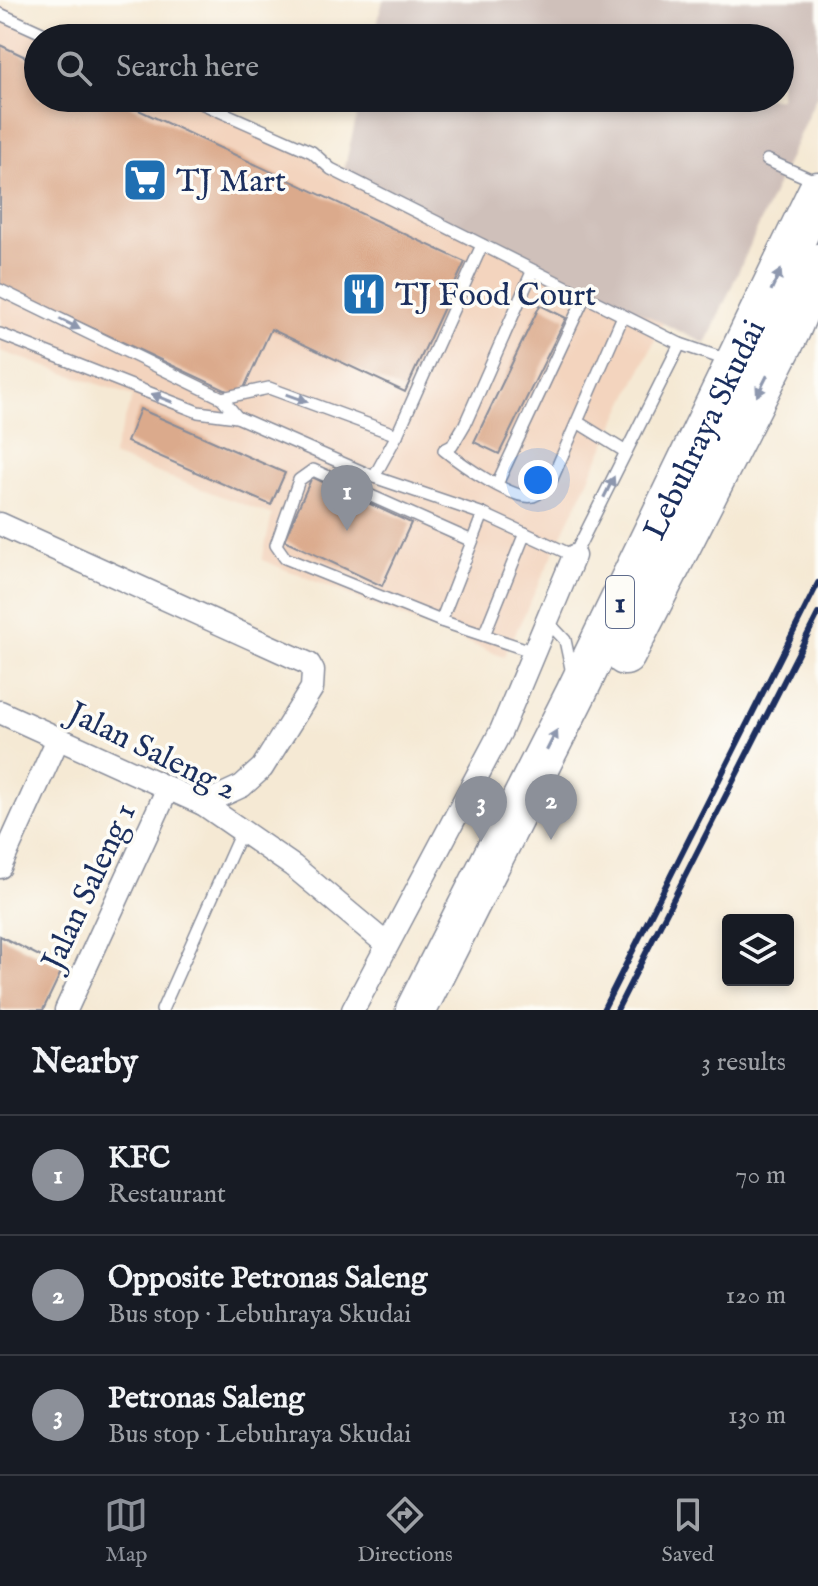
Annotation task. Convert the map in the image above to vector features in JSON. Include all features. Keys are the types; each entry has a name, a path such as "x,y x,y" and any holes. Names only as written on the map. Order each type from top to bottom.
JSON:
{"highway":[{"name":"Lebuhraya Skudai","path":"416,1010 576,693 818,192"},
{"name":"Lebuhraya Skudai","path":"444,1010 790,330 818,264"}],"street":[{"path":"0,524 309,664 313,671 312,688 262,768 242,786 203,804"},
{"path":"353,1010 385,943 501,731 574,556"},
{"name":"Jalan Saleng 2","path":"0,712 203,804 293,866 385,943"},
{"path":"0,867 58,739"},
{"name":"Jalan Saleng 1","path":"66,1010 168,788"}],"lane":[{"path":"0,14 24,25"},
{"path":"222,112 312,152 331,169 584,298 680,344 737,364"},
{"path":"767,160 818,182"},
{"path":"374,477 397,435 482,245"},
{"path":"532,272 465,424 452,446 444,450 497,484 527,496 540,493 560,467 623,316"},
{"path":"0,290 222,398 237,417"},
{"path":"497,484 584,298"},
{"path":"0,334 198,412 237,417 374,477 483,514 574,556 680,344"},
{"path":"222,398 269,388 397,435"},
{"path":"579,423 626,452"},
{"path":"472,541 319,472 307,471 299,480 277,540 280,555 441,621 534,652"},
{"path":"441,621 483,514"},
{"path":"484,635 525,533"},
{"path":"547,621 565,640 576,693"},
{"path":"162,1010 242,830"}],"shaded area":[{"path":"383,0 818,0 818,93 706,344 344,170 358,112 794,112 794,24 377,24"},
{"path":"0,5 40,24 24,24 24,112 224,112 663,323 504,657 262,560 272,515 112,456 133,396 0,351"}],"building":[{"name":"TJ Mart","path":"0,45 24,56 24,112 143,112 465,262 405,392 271,329 240,397 0,285"},
{"path":"540,305 566,318 499,454 474,442"},
{"path":"140,409 285,473 271,505 127,442"},
{"path":"312,477 411,523 382,586 284,540"},
{"path":"0,936 63,968 43,1010 0,1010"}],"railway":[{"path":"603,1010 818,583"},
{"path":"617,1010 818,614"}],"place":[{"name":"TJ Mart","path":"145,180"},
{"name":"TJ Food Court","path":"364,294"},
{"name":"KFC","path":"347,531"},
{"name":"Opposite Petronas Saleng","path":"551,840"},
{"name":"Petronas Saleng","path":"481,842"}]}
